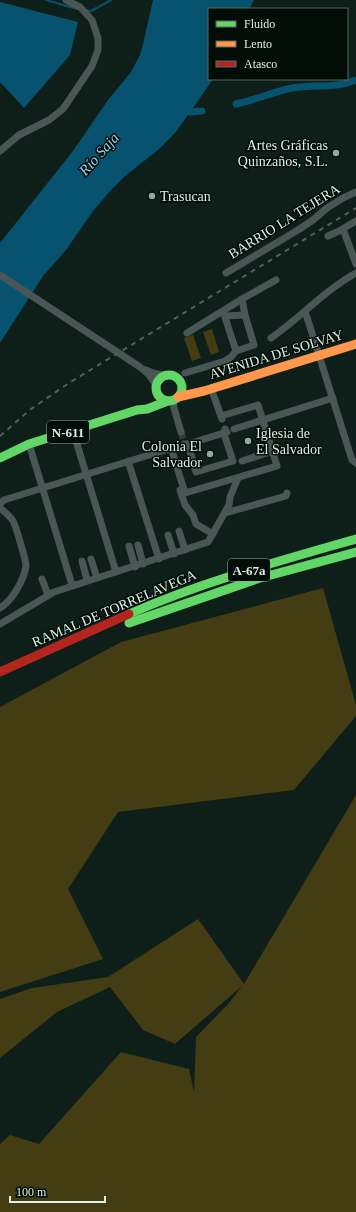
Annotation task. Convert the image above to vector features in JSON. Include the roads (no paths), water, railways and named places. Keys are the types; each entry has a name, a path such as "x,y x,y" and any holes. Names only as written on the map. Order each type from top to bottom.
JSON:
{"highway":[{"name":"AVENIDA DE SOLVAY","path":"0,458 29,444 356,344"},
{"path":"156,389 162,399 173,399 181,390 180,382 174,377 166,376"},
{"name":"N-611","path":"156,389 160,378 166,376"},
{"name":"AVENIDA DE SOLVAY","path":"180,382 187,386 208,390"},
{"name":"AVENIDA DE SOLVAY","path":"137,410 147,404 156,389"},
{"name":"RAMAL DE TORRELAVEGA","path":"2,677 145,607 200,586 356,539"},
{"name":"RAMAL DE TORRELAVEGA","path":"2,677 94,636 203,596 260,578 356,552"},
{"path":"122,628 203,596"},
{"path":"0,669 122,614 145,607"},
{"path":"2,677 40,663 100,637"}],"street":[{"path":"0,151 19,135 49,120 63,109 92,66 98,50 98,38 92,20 82,9 66,0"},
{"name":"BARRIO LA TEJERA","path":"226,273 303,226 326,208 356,192"},
{"path":"328,236 356,221"},
{"path":"343,229 356,264"},
{"path":"271,338 294,322 356,273"},
{"path":"0,274 140,367 153,374 166,376"},
{"path":"187,333 224,314 242,299 276,280"},
{"path":"186,373 225,361 231,358 236,351 254,345 242,299"},
{"path":"305,312 352,460 356,463"},
{"path":"224,314 245,315"},
{"path":"224,314 236,351"},
{"path":"140,367 149,375 156,389"},
{"path":"180,445 185,493 277,466 258,405 221,418 208,390"},
{"path":"0,504 4,500 333,398"},
{"path":"173,399 181,432"},
{"path":"73,431 116,572"},
{"path":"180,445 196,472 233,461 228,431"},
{"path":"29,444 72,585"},
{"path":"180,445 185,505 193,515 196,524 213,534"},
{"path":"237,462 273,451"},
{"path":"128,461 159,559"},
{"path":"0,624 48,595 72,585 135,567 205,544 210,540 229,505 230,497 238,478"},
{"path":"225,513 286,496 288,493"},
{"path":"0,508 10,516 14,523 26,565 21,584 0,608"},
{"path":"179,532 185,550"},
{"path":"168,535 174,554"},
{"path":"138,545 143,564"},
{"path":"129,546 135,567"},
{"path":"92,559 97,578"},
{"path":"82,561 87,580"},
{"path":"42,579 48,595"}],"water":[{"name":"Río Saja","path":"153,0 254,0 250,8 208,8 208,80 212,80 176,132 158,150 125,176 93,211 66,250 43,276 0,343 0,243 73,151 108,100 131,72 140,55"},
{"path":"0,2 78,22 70,55 24,108 0,82"}],"waterway":[{"path":"46,0 77,9"},
{"path":"85,10 91,11 111,0"},
{"path":"236,104 292,88 341,84 356,80"},
{"path":"190,112 202,111"}],"tunnel":[{"path":"181,432 184,442"}],"railway":[{"path":"0,436 31,409 69,383 356,208"}],"place":[{"name":"Artes Gráficas Quinzaños, S.L.","path":"336,153"},
{"name":"Trasucan","path":"152,196"},
{"name":"Iglesia de El Salvador","path":"248,441"},
{"name":"Colonia El Salvador","path":"210,454"}]}
